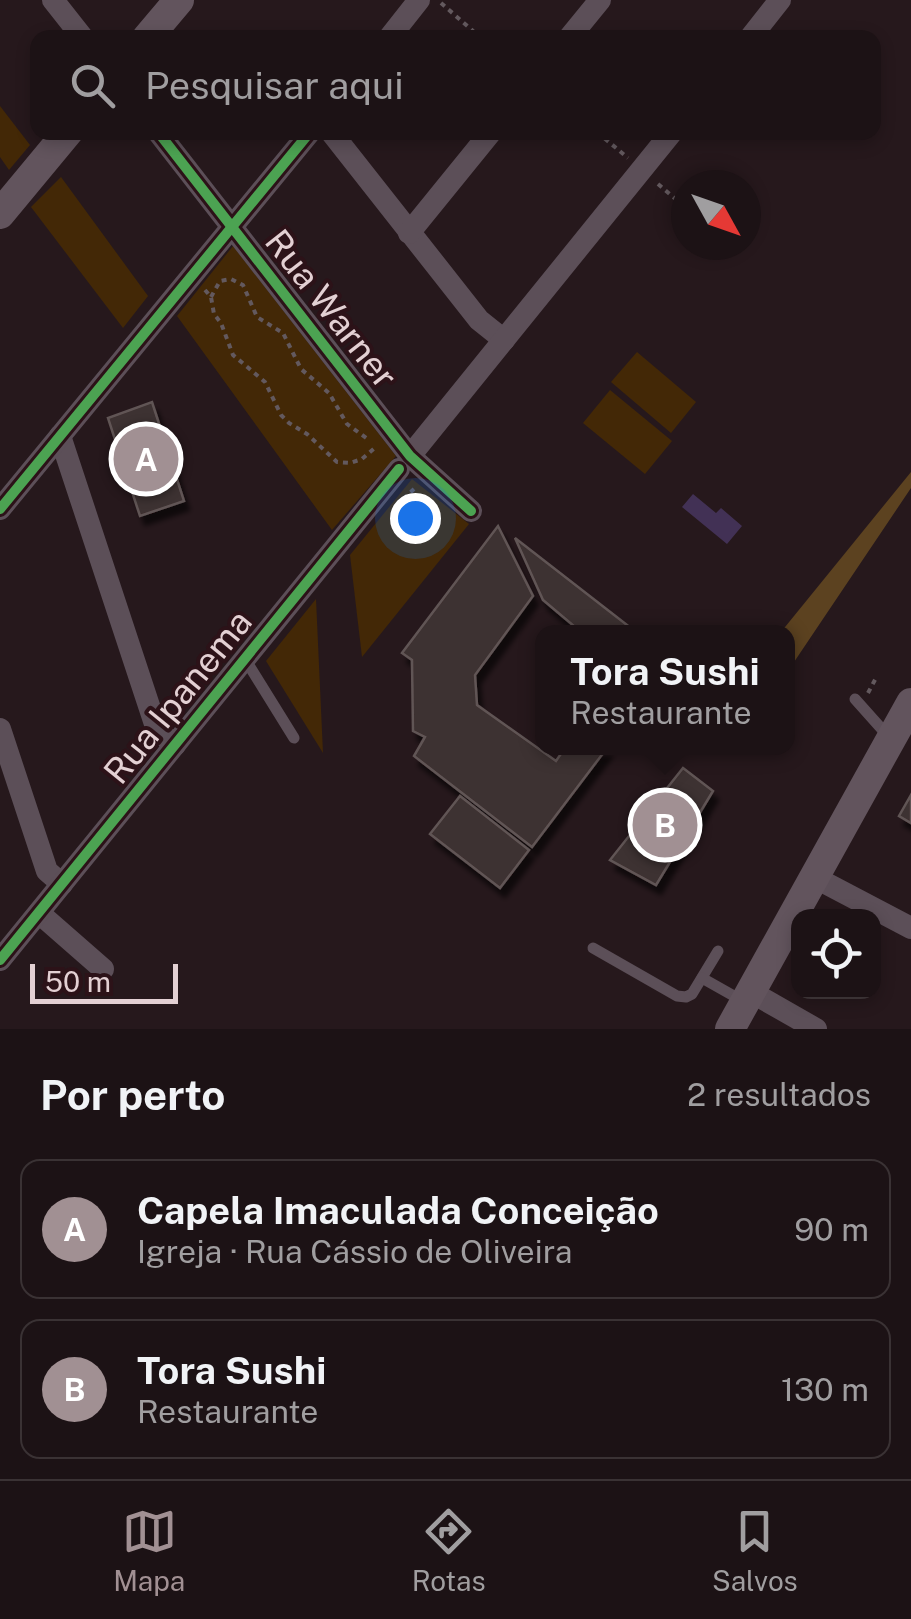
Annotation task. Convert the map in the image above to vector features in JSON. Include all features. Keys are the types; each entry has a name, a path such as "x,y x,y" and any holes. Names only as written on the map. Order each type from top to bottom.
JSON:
{"main road":[{"path":"155,30 179,0"},
{"path":"0,214 61,140"},
{"path":"742,1008 911,703"}],"street":[{"path":"53,0 77,30"},
{"path":"395,30 420,0"},
{"path":"576,30 600,0"},
{"path":"756,30 780,0"},
{"name":"Rua Warner","path":"164,140 408,470 471,511"},
{"path":"0,508 303,140"},
{"path":"336,140 487,330 504,340"},
{"path":"409,233 485,140"},
{"name":"Rua Ipanema","path":"0,960 245,659 408,470 504,340 666,140"},
{"path":"60,436 157,730 175,745"},
{"path":"0,730 47,871 62,884"},
{"path":"814,877 911,928"},
{"path":"38,913 103,969"},
{"path":"742,1008 816,1029"}],"lane":[{"path":"245,659 294,738"},
{"path":"855,699 891,739"},
{"path":"593,948 677,996 686,997 692,994 718,951"},
{"path":"702,978 742,1008"}],"path":[{"path":"438,0 472,30"},
{"path":"192,276 211,297 214,314 233,355 265,382 289,424 337,462 362,459 385,440 348,424 329,393 301,369 284,332 257,317 242,285 231,279 220,281 211,297"},
{"path":"401,504 408,470"}],"shaded area":[{"path":"0,106 30,145 9,170 0,157"},
{"path":"61,177 148,296 123,328 31,207"},
{"path":"233,246 396,456 332,530 177,316"},
{"path":"637,352 696,402 671,433 611,382"},
{"path":"610,390 672,441 645,474 583,423"},
{"path":"911,472 911,488 795,661 795,625 787,625"},
{"path":"412,479 469,524 362,657 350,555"},
{"path":"693,494 716,513 721,508 742,526 727,544 682,507"},
{"path":"316,599 323,753 266,661"}],"building":[{"path":"152,402 184,501 140,516 108,418"},
{"path":"498,526 533,596 475,675 477,705 535,746 535,755 548,755 556,761 560,755 602,755 532,847 414,756 425,737 413,731 412,660 402,653"},
{"path":"515,538 627,625 573,625 543,600"},
{"path":"683,768 713,791 656,885 610,860"},
{"path":"911,795 911,823 899,816"},
{"path":"460,796 529,850 500,888 430,834"}],"cycle path":[{"path":"164,140 410,456 471,511"},
{"path":"0,509 303,140"},
{"path":"0,960 399,469"}],"place":[{"name":"Capela Imaculada Conceição","path":"146,459"},
{"name":"Tora Sushi","path":"665,825"}]}
